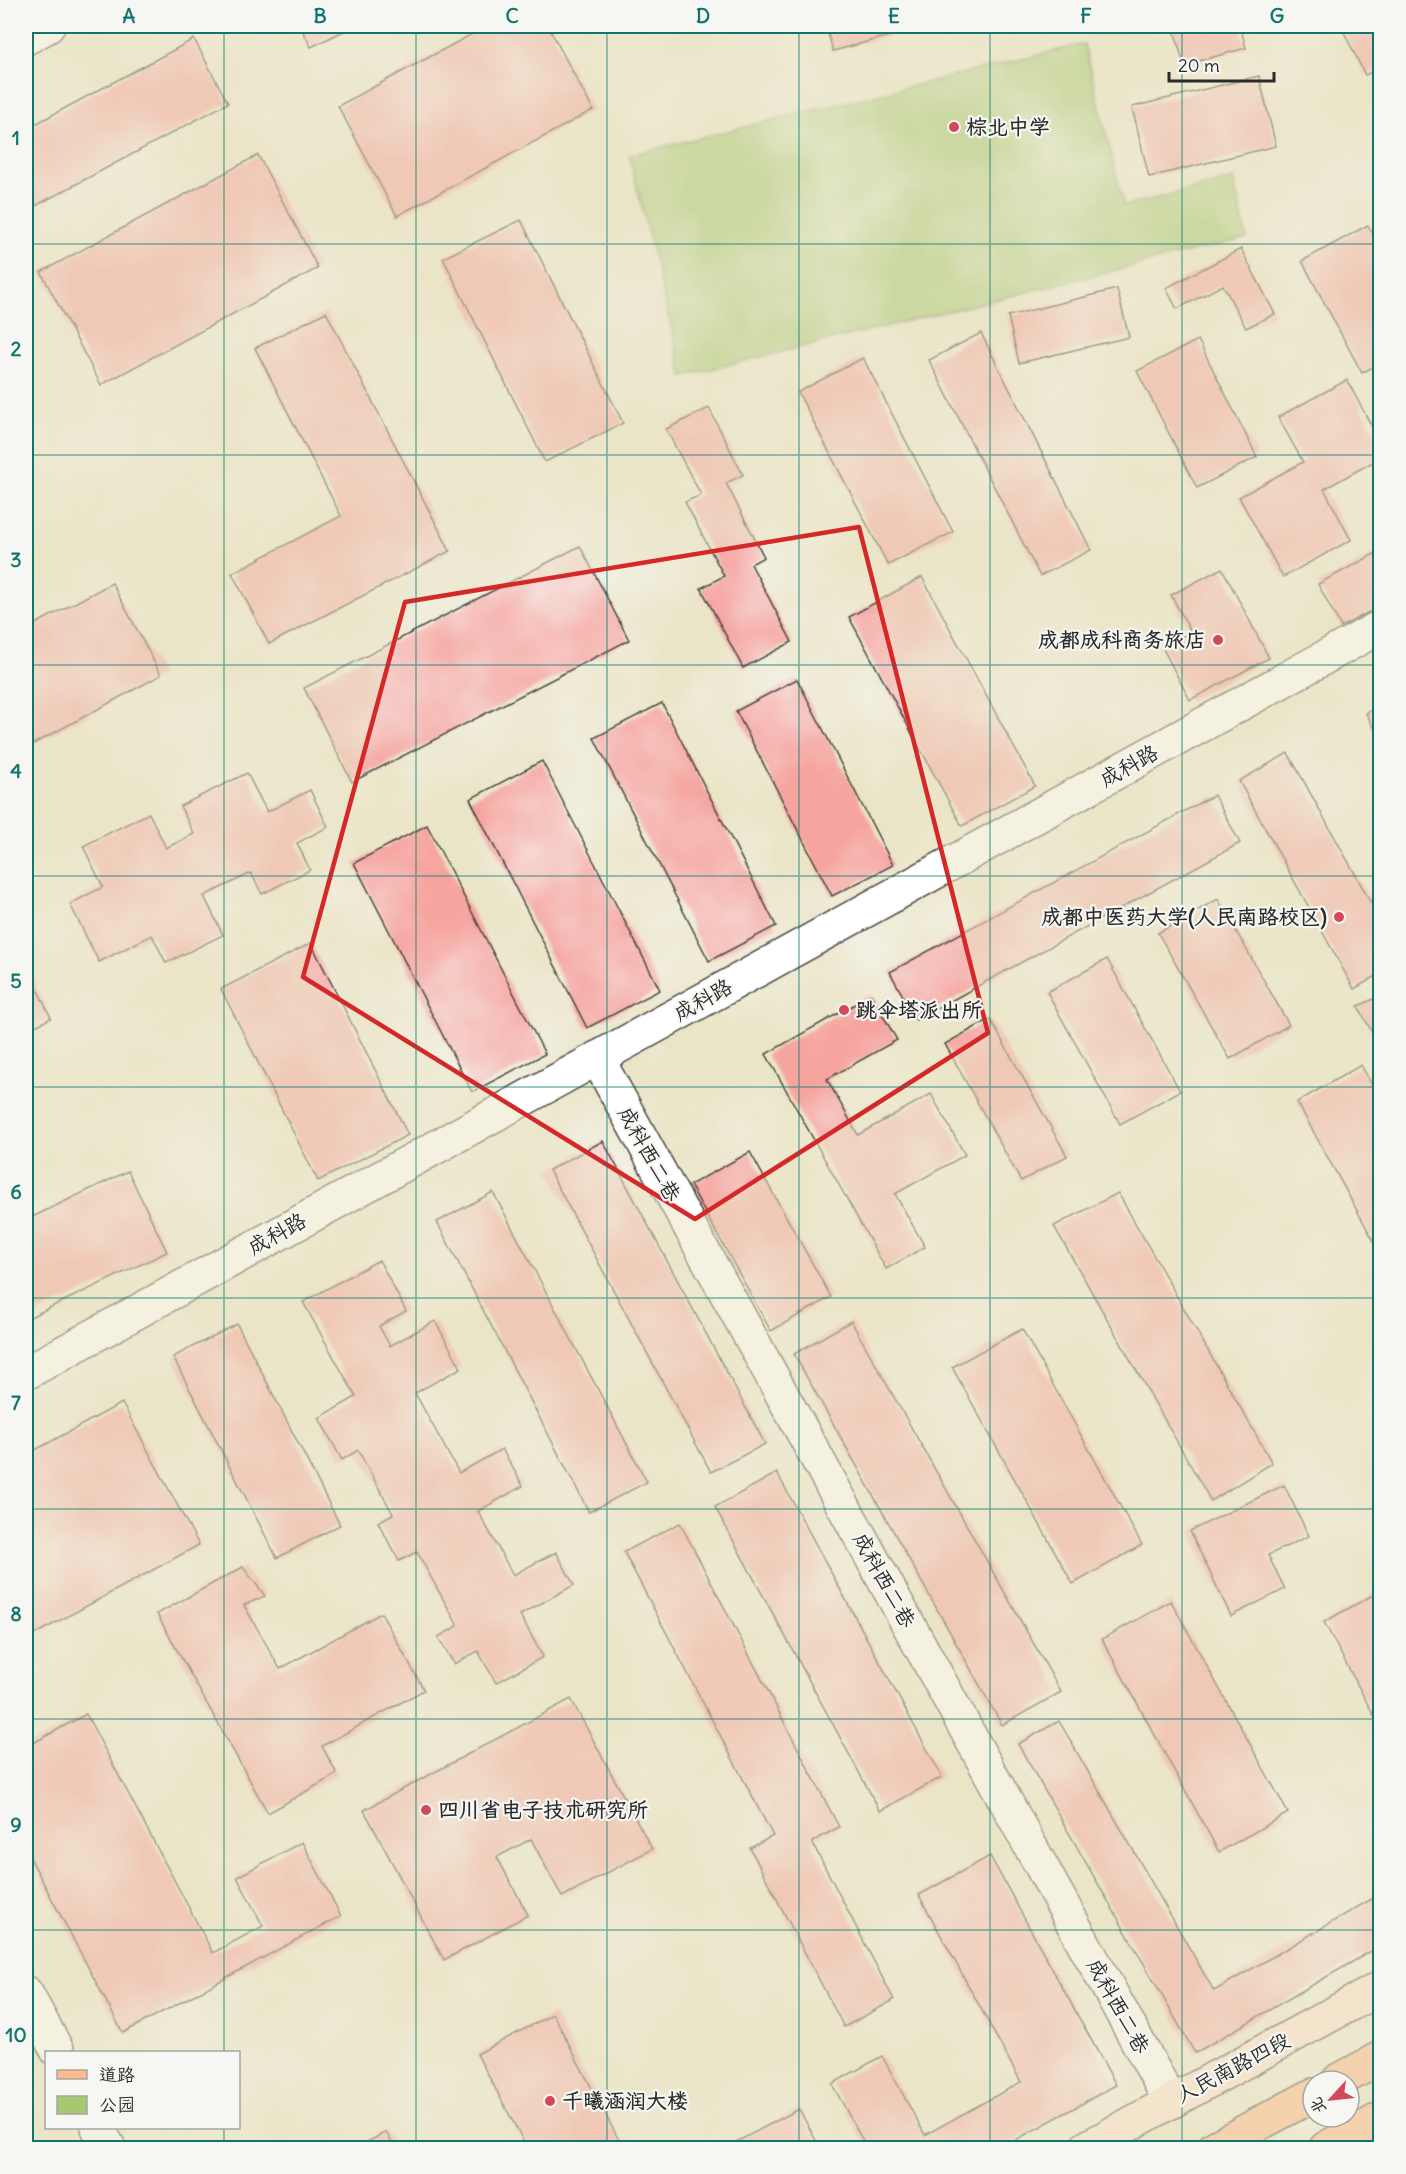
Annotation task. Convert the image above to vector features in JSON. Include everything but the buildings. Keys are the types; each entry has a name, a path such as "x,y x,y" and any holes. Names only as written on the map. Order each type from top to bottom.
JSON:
{"main road":[{"path":"1360,2069 1380,2058"},
{"path":"1214,2148 1301,2101"},
{"path":"1326,2148 1380,2119"}],"street":[{"path":"26,38 48,26"},
{"name":"成科路","path":"26,1373 1380,627"},
{"name":"成科西二巷","path":"597,1058 1171,2102"},
{"name":"人民南路四段","path":"1086,2148 1380,1988"},
{"path":"26,1993 57,2051"},
{"path":"99,2129 109,2148"}],"highlighted area":[{"path":"859,527 988,1033 695,1219 303,977 405,602"}],"green space":[{"path":"1084,44 1124,206 1233,179 1247,238 683,376 629,155"}],"place":[{"name":"棕北中学","path":"954,127"},
{"name":"成都成科商务旅店","path":"1218,640"},
{"name":"成都中医药大学(人民南路校区)","path":"1339,917"},
{"name":"跳伞塔派出所","path":"844,1010"},
{"name":"四川省电子技术研究所","path":"426,1810"},
{"name":"千曦涵润大楼","path":"550,2101"}]}
